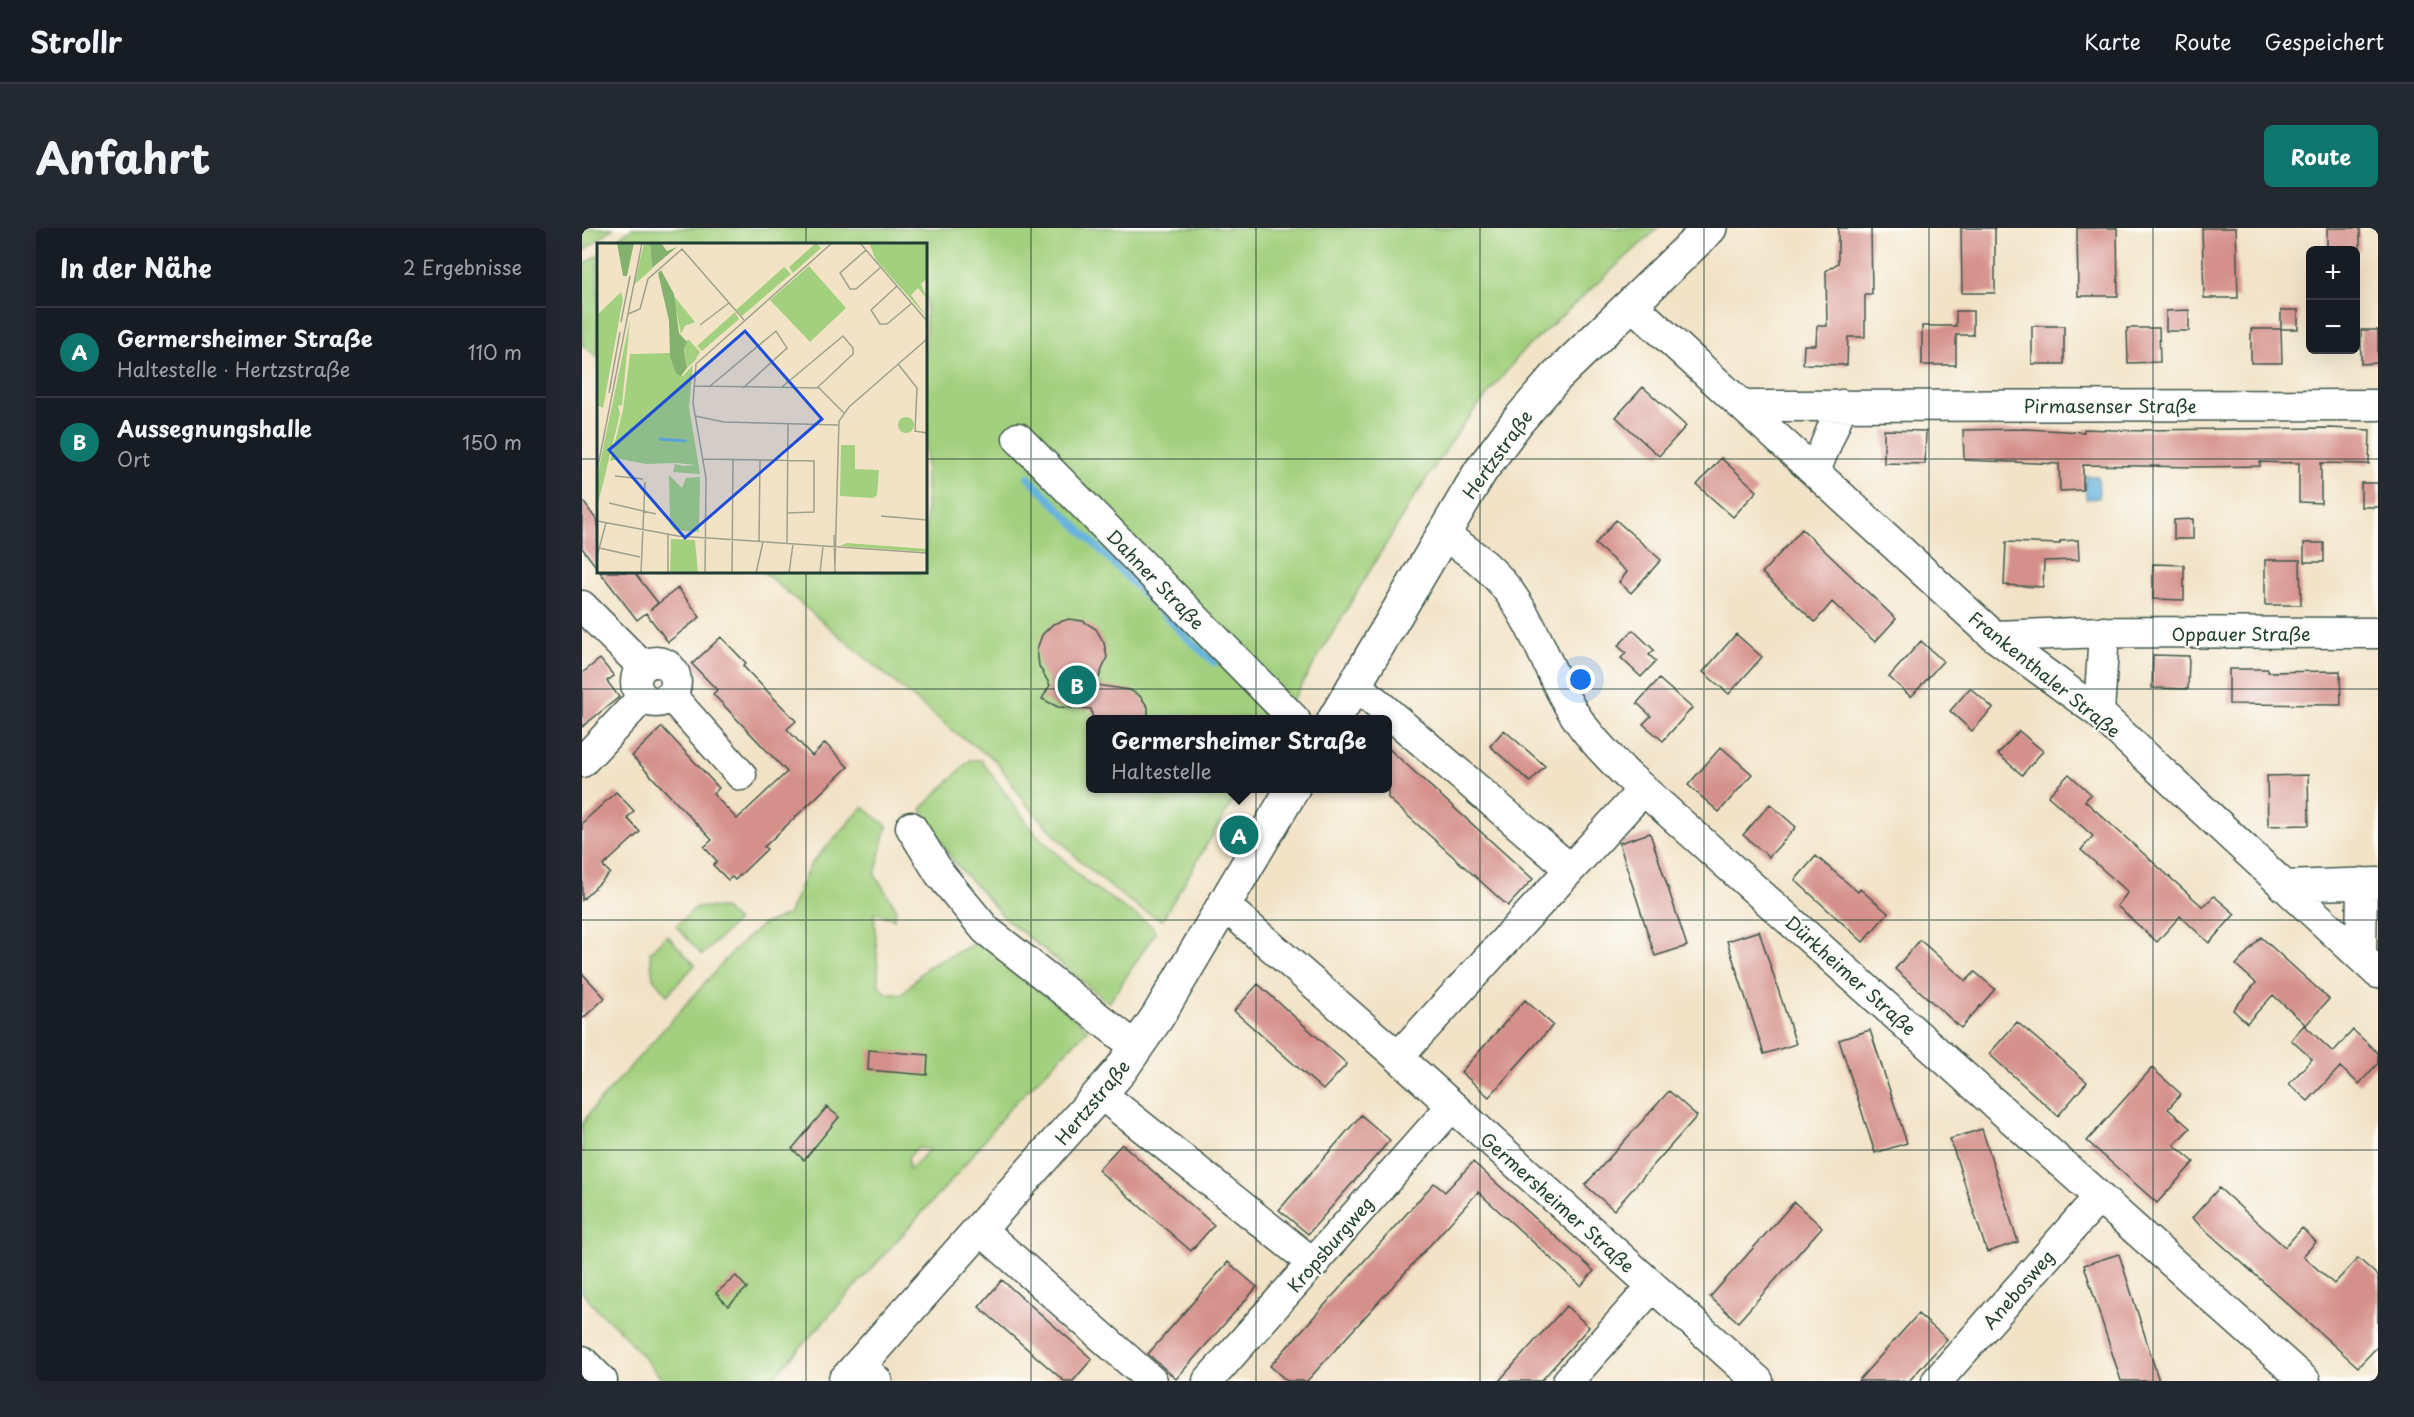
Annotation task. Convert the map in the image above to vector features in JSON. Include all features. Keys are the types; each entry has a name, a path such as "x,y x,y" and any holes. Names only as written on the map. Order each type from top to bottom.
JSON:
{"main road":[{"name":"Hertzstraße","path":"1337,715 1480,472 1517,422 1556,377 1710,228"},
{"name":"Hertzstraße","path":"861,1376 981,1230 1101,1094 1137,1048 1291,793"}],"street":[{"name":"Frankenthaler Straße","path":"1631,304 1994,636 2099,713 2369,965"},
{"path":"1815,471 1842,405"},
{"name":"Pirmasenser Straße","path":"1744,406 2378,405"},
{"name":"Dahner Straße","path":"1018,438 1289,715"},
{"name":"Dürkheimer Straße","path":"1442,535 1459,544 1503,583 1517,603 1573,712 1589,736 1643,790 2305,1381"},
{"path":"582,606 643,667 636,682 657,697 741,775"},
{"path":"2099,713 2104,632"},
{"name":"Oppauer Straße","path":"1994,636 2104,632 2378,633"},
{"path":"1355,684 1391,715"},
{"path":"582,762 657,697"},
{"path":"1392,716 1570,869"},
{"path":"1398,1057 1643,790"},
{"path":"911,826 940,874 986,930 1137,1048"},
{"path":"2283,886 2370,883 2369,965"},
{"name":"Germersheimer Straße","path":"1224,905 1398,1057 1758,1381"},
{"path":"1101,1094 1314,1264"},
{"name":"Kropsburgweg","path":"1208,1381 1452,1106"},
{"name":"Anebosweg","path":"1937,1381 2099,1197"},
{"path":"981,1230 1152,1381"},
{"path":"1568,1381 1652,1287"},
{"path":"582,1361 602,1381"}],"green space":[{"path":"582,228 613,228 582,252"},
{"path":"632,228 1658,228 1523,351 1462,426 1411,502 1283,715 1086,715 1086,793 1238,793 1162,920 1144,911 1113,889 1081,862 1026,804 996,761 953,731 764,573 927,573 927,243 612,243"},
{"path":"597,255 597,356 582,345 582,267"},
{"path":"970,760 981,760 1034,832 1091,886 1152,926 1155,933 1109,1003 1006,919 954,862 921,809"},
{"path":"863,807 887,826 875,875 896,908 894,919 874,912 879,986 888,994 902,994 927,967 978,942 1088,1029 1010,1108 958,1173 770,1381 664,1381 617,1327 598,1311 582,1292 582,1125 590,1112 735,949 762,925 788,915 810,865","holes":["917,1148 930,1149 909,1170 908,1158"]},
{"path":"696,907 723,908 737,921 702,955 676,926"},
{"path":"667,935 695,965 667,995 653,978 650,952"}],"water":[{"path":"2085,476 2098,476 2099,498 2086,499"}],"building":[{"path":"1838,228 1871,228 1872,294 1865,294 1865,337 1848,337 1847,365 1803,364 1804,345 1816,345 1817,326 1827,326 1826,271 1838,263"},
{"path":"1961,228 1995,228 1995,293 1962,293"},
{"path":"2077,228 2117,228 2118,296 2078,296"},
{"path":"2202,228 2236,228 2238,298 2204,298"},
{"path":"2327,228 2360,228 2360,246 2327,246"},
{"path":"2189,310 2189,331 2166,331 2166,311"},
{"path":"2281,310 2298,310 2298,329 2281,329"},
{"path":"1956,311 1973,311 1973,335 1956,335 1956,365 1922,365 1922,326 1956,326"},
{"path":"2032,326 2064,326 2064,364 2032,364"},
{"path":"2127,328 2159,328 2160,362 2128,363"},
{"path":"2251,329 2281,329 2282,363 2251,363"},
{"path":"2361,330 2378,330 2378,363 2361,364"},
{"path":"1643,387 1686,426 1659,456 1616,417"},
{"path":"2330,428 2370,430 2369,464 2321,463 2321,503 2299,502 2299,463 2260,462 2260,466 2199,467 2083,465 2083,490 2060,491 2059,464 1964,460 1963,430 2025,429 2084,432 2084,429 2143,431"},
{"path":"1884,430 1926,431 1925,464 1884,463"},
{"path":"1721,458 1757,491 1733,517 1697,485"},
{"path":"2361,483 2378,483 2378,507 2361,507"},
{"path":"582,500 597,521 597,568 582,548"},
{"path":"2193,519 2193,539 2174,539 2174,520"},
{"path":"1616,520 1661,560 1631,593 1619,582 1627,572 1595,544"},
{"path":"1802,529 1896,619 1875,642 1832,602 1815,622 1762,573"},
{"path":"2078,540 2079,560 2044,561 2043,587 2004,585 2006,542 2060,544 2060,541"},
{"path":"2304,543 2324,543 2324,562 2304,562"},
{"path":"2265,560 2300,560 2301,605 2265,605"},
{"path":"2153,564 2184,565 2184,600 2153,599"},
{"path":"601,573 635,573 658,603 650,610 678,588 700,617 668,642 646,613 637,620"},
{"path":"1069,619 1083,621 1096,629 1104,643 1107,657 1096,685 1130,690 1140,696 1148,707 1148,715 1092,715 1091,709 1058,707 1042,699 1050,685 1039,666 1037,649 1042,635 1053,624"},
{"path":"1633,630 1654,650 1649,655 1656,661 1641,677 1621,658 1626,653 1618,646"},
{"path":"1736,634 1762,657 1729,694 1703,672"},
{"path":"721,637 746,663 743,666 796,721 787,729 812,756 825,743 848,767 764,847 767,849 735,880 732,877 728,880 713,865 717,861 704,847 712,840 632,756 662,727 719,788 713,794 737,819 787,772 713,694 717,690 692,664"},
{"path":"1921,641 1943,661 1911,697 1889,677"},
{"path":"2153,655 2189,656 2188,689 2152,688"},
{"path":"600,659 614,676 607,681 619,697 582,727 582,673"},
{"path":"2229,669 2268,669 2268,672 2340,671 2341,705 2229,704"},
{"path":"1659,679 1692,708 1663,741 1643,724 1651,716 1637,703"},
{"path":"1970,688 1993,708 1972,731 1950,711"},
{"path":"1504,730 1545,766 1530,782 1490,746"},
{"path":"2019,731 2043,751 2022,775 1998,754"},
{"path":"1721,747 1752,774 1719,812 1688,785"},
{"path":"1392,752 1533,879 1508,906 1388,798 1388,793 1392,793"},
{"path":"2069,774 2091,794 2085,801 2203,907 2214,896 2235,914 2209,943 2180,916 2157,942 2117,906 2128,892 2081,850 2093,836 2048,796"},
{"path":"2308,775 2309,825 2268,826 2267,776"},
{"path":"616,792 634,811 627,818 640,832 603,866 610,873 582,900 582,823"},
{"path":"1770,804 1796,827 1769,857 1743,835"},
{"path":"1650,833 1687,946 1655,956 1619,843"},
{"path":"1816,856 1858,892 1860,889 1888,913 1863,942 1795,880"},
{"path":"1759,931 1796,1044 1764,1054 1727,941"},
{"path":"2261,937 2329,999 2306,1025 2273,995 2247,1023 2233,1010 2256,983 2236,965"},
{"path":"1920,940 1966,981 1975,972 1995,989 1961,1028 1895,969"},
{"path":"582,973 605,998 582,1019"},
{"path":"1258,984 1347,1064 1323,1090 1234,1011"},
{"path":"1525,1000 1553,1025 1489,1097 1461,1072"},
{"path":"2017,1022 2087,1082 2058,1116 1989,1054"},
{"path":"2304,1025 2333,1052 2353,1030 2378,1053 2378,1063 2359,1084 2340,1067 2308,1101 2289,1084 2312,1059 2291,1040"},
{"path":"1870,1030 1907,1143 1875,1153 1839,1040"},
{"path":"869,1050 928,1055 927,1075 868,1070"},
{"path":"2152,1068 2181,1094 2168,1109 2190,1128 2174,1145 2194,1162 2157,1203 2087,1141"},
{"path":"1669,1091 1697,1116 1614,1210 1585,1185"},
{"path":"827,1107 839,1117 804,1160 792,1149"},
{"path":"1361,1115 1390,1140 1308,1234 1279,1210"},
{"path":"1982,1129 2018,1242 1987,1252 1950,1139"},
{"path":"1122,1144 1214,1225 1191,1251 1098,1170"},
{"path":"1473,1162 1594,1271 1581,1286 1478,1192 1307,1381 1287,1381 1270,1366 1434,1183 1445,1192"},
{"path":"2219,1188 2285,1247 2302,1228 2316,1242 2303,1256 2334,1284 2358,1258 2378,1276 2378,1346 2358,1367 2192,1218"},
{"path":"1794,1202 1822,1227 1738,1322 1710,1297"},
{"path":"2119,1254 2159,1381 2121,1381 2084,1265"},
{"path":"1228,1262 1257,1287 1176,1379 1148,1354"},
{"path":"736,1276 747,1288 728,1306 716,1293"},
{"path":"1002,1280 1092,1359 1073,1381 1064,1381 979,1307"},
{"path":"1566,1306 1589,1327 1541,1381 1499,1381"},
{"path":"1918,1314 1947,1339 1909,1381 1858,1381"}],"waterway":[{"path":"1028,477 1188,639 1215,663"}],"place":[{"name":"Aussegnungshalle","path":"1077,685"},
{"name":"Germersheimer Straße","path":"1239,835"}]}
